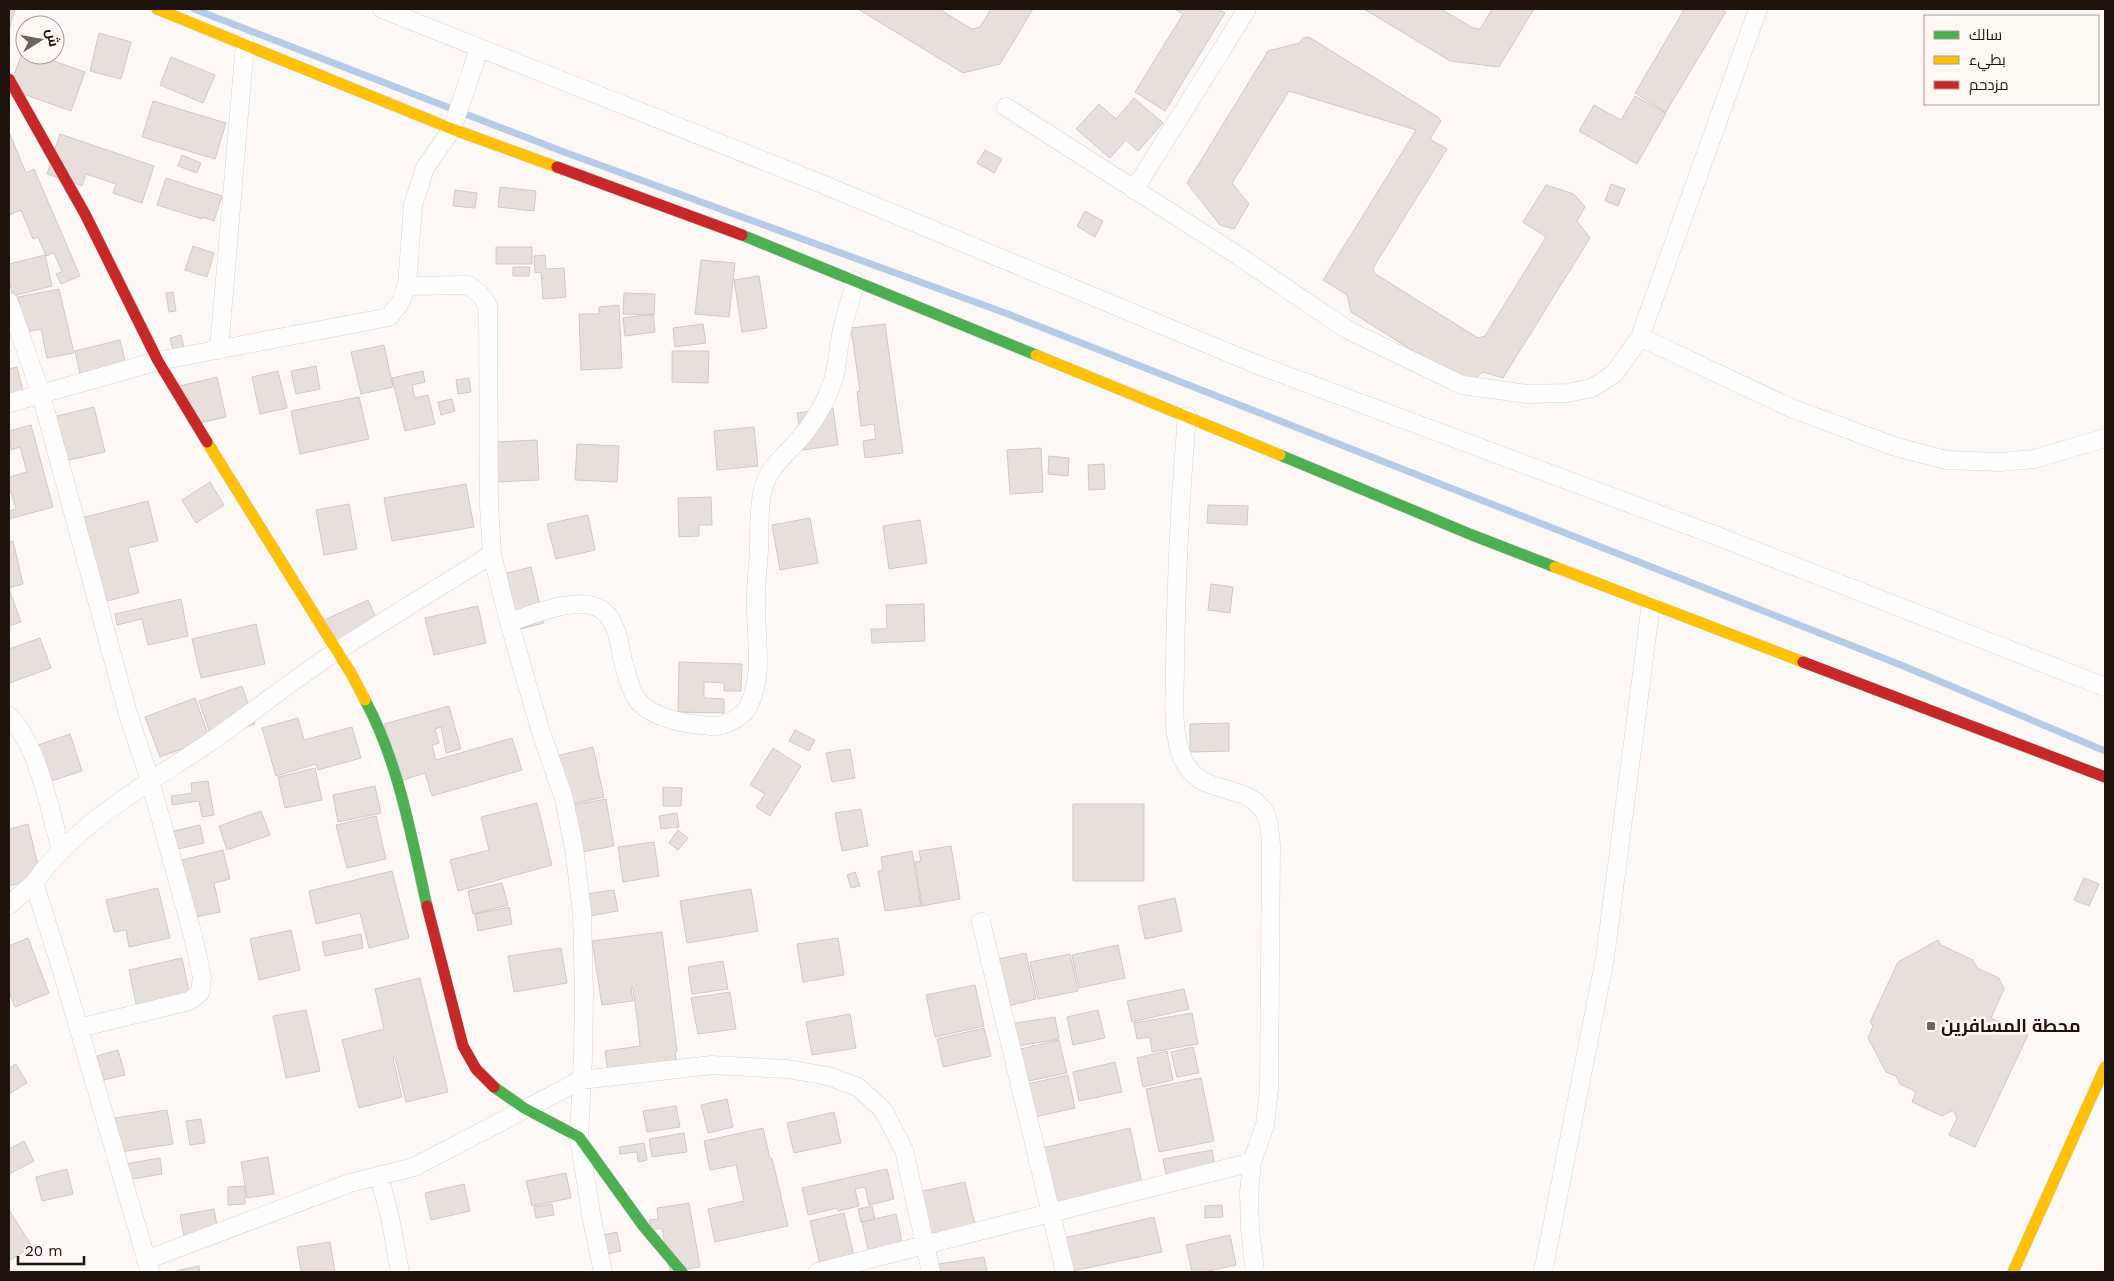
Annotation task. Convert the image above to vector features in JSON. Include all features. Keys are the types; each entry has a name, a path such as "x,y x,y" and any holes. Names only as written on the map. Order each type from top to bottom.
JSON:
{"street":[{"path":"157,9 245,43 452,129 717,225 1187,416 1472,535 2105,777"},
{"path":"382,9 822,184 1258,365 1717,536 2105,687"},
{"path":"1134,190 1247,9"},
{"path":"1006,107 1234,253 1348,330 1462,385 1527,394 1567,393 1592,388 1615,373 1640,337 1758,9"},
{"path":"219,350 245,43"},
{"path":"9,402 158,361 389,316 400,303 407,286 413,206 425,168 452,129 479,49"},
{"path":"9,79 85,214 158,361 352,675 376,720 395,772 463,1046 476,1069 498,1090 524,1108 579,1137 644,1226 682,1272"},
{"path":"509,622 558,607 588,603 603,610 614,625 619,640 624,670 638,701 653,712 680,721 715,726 732,721 747,710 755,689 758,667 756,608 761,499 766,479 777,460 793,446 813,422 829,394 837,370 842,331 856,281"},
{"path":"407,286 468,285 480,294 488,306 487,404 492,554 509,622 540,729 564,799 574,848 582,912 584,1002 579,1137 592,1220 603,1272"},
{"path":"9,302 41,394 128,714 150,780 193,936 202,986 196,998 189,1001 79,1028"},
{"path":"1640,337 1791,408 1893,446 1946,460 2000,462 2034,459 2105,438"},
{"path":"1187,416 1176,622 1175,723 1182,756 1191,772 1200,781 1241,794 1258,805 1266,814 1272,844 1269,1089 1265,1125 1252,1162 1249,1192 1250,1230 1255,1272"},
{"path":"9,905 34,883 61,850 150,780 206,744 336,651 492,554"},
{"path":"1543,1272 1605,958 1651,604"},
{"path":"9,716 19,726 29,744 61,850"},
{"path":"34,883 79,1028 148,1266 301,1200 350,1183 414,1167 524,1108 581,1080 712,1066 787,1069 828,1076 858,1087 883,1110 904,1150 931,1272"},
{"path":"982,922 1065,1272"},
{"path":"2013,1272 2105,1067"},
{"path":"818,1272 1252,1162"},
{"path":"379,1176 390,1217 400,1272"}],"building":[{"path":"9,9 15,9 9,30"},
{"path":"858,9 939,9 972,29 980,27 991,9 1033,9 1000,64 963,73"},
{"path":"1174,9 1218,9 1225,13 1165,111 1135,92 1183,14"},
{"path":"1364,9 1441,9 1473,28 1480,29 1492,9 1534,9 1499,67 1450,61"},
{"path":"1677,9 1720,9 1726,12 1666,112 1635,93 1684,10"},
{"path":"99,33 131,42 121,79 90,71"},
{"path":"1309,37 1438,117 1441,121 1430,139 1447,149 1373,268 1374,273 1478,338 1485,336 1546,237 1523,222 1546,185 1574,194 1585,207 1577,221 1590,238 1503,378 1483,372 1467,385 1351,312 1347,295 1323,280 1416,130 1289,91 1232,183 1249,204 1234,229 1220,225 1187,183 1268,51 1299,43 1303,38"},
{"path":"171,57 215,75 203,103 160,85"},
{"path":"18,65 65,65 85,72 71,111 9,89"},
{"path":"1635,96 1666,113 1637,164 1579,131 1594,105 1621,120"},
{"path":"1134,98 1163,123 1138,151 1126,140 1110,158 1076,129 1099,104 1116,119"},
{"path":"153,101 226,123 215,159 142,137"},
{"path":"9,132 26,173 34,169 80,276 61,284 56,274 62,272 54,253 46,256 38,237 33,239 21,210 9,215"},
{"path":"60,134 154,166 142,203 113,193 116,184 86,174 82,186 47,174"},
{"path":"985,150 1002,159 994,173 977,163"},
{"path":"182,155 201,163 197,173 178,166"},
{"path":"166,178 222,196 214,221 157,205"},
{"path":"1611,184 1625,189 1618,206 1605,201"},
{"path":"500,187 536,191 534,211 498,207"},
{"path":"455,190 477,193 475,208 453,206"},
{"path":"1085,211 1103,221 1095,237 1077,226"},
{"path":"193,246 214,253 207,277 185,270"},
{"path":"496,247 532,247 532,264 496,264"},
{"path":"45,255 52,286 13,296 9,280 9,264"},
{"path":"545,255 546,269 564,268 566,297 543,299 541,272 535,273 534,256"},
{"path":"701,260 735,263 729,317 695,314"},
{"path":"513,267 530,267 529,276 513,276"},
{"path":"759,276 767,328 742,332 734,280"},
{"path":"59,289 74,353 47,358 41,329 25,332 18,297"},
{"path":"173,292 176,311 169,312 166,293"},
{"path":"624,293 655,294 654,315 623,314"},
{"path":"619,305 622,368 581,370 579,314 599,314 599,307"},
{"path":"653,314 655,332 625,336 623,318"},
{"path":"703,324 706,343 675,347 673,328"},
{"path":"885,324 903,453 865,458 863,441 876,439 874,424 861,426 857,392 860,391 851,328"},
{"path":"181,335 184,347 173,350 170,338"},
{"path":"120,340 129,377 83,387 75,351"},
{"path":"384,345 393,387 361,394 351,352"},
{"path":"672,351 709,351 708,383 672,382"},
{"path":"316,366 320,389 296,394 291,371"},
{"path":"17,367 26,403 9,407 9,369"},
{"path":"278,371 287,408 260,414 252,377"},
{"path":"423,371 425,382 412,385 415,398 428,395 435,424 405,431 392,378"},
{"path":"217,377 226,417 199,423 180,386"},
{"path":"469,378 471,392 458,394 456,380"},
{"path":"359,397 369,439 300,454 291,411"},
{"path":"452,399 455,411 441,415 438,402"},
{"path":"94,407 105,452 60,462 49,418"},
{"path":"833,408 838,445 803,450 797,413"},
{"path":"31,425 53,507 9,519 9,511 16,509 11,492 9,492 9,477 27,472 20,447 11,450 9,431"},
{"path":"754,427 758,466 717,470 714,431"},
{"path":"537,440 539,480 495,482 494,442"},
{"path":"577,444 619,446 617,482 575,480"},
{"path":"1041,448 1043,492 1010,494 1007,450"},
{"path":"1049,456 1069,458 1068,476 1048,474"},
{"path":"1104,464 1105,489 1089,490 1088,465"},
{"path":"210,482 224,505 196,523 182,500"},
{"path":"466,484 474,527 392,541 384,498"},
{"path":"711,497 712,525 699,525 699,536 679,537 678,498"},
{"path":"148,501 158,541 128,548 139,593 103,602 81,518"},
{"path":"349,504 357,549 324,555 316,510"},
{"path":"1208,505 1248,506 1247,525 1207,523"},
{"path":"588,515 595,550 556,559 547,524"},
{"path":"810,518 818,563 780,570 772,525"},
{"path":"920,520 927,563 889,569 883,526"},
{"path":"13,541 23,584 9,588 9,542"},
{"path":"531,567 544,623 508,632 495,576"},
{"path":"1211,584 1233,587 1230,613 1208,610"},
{"path":"9,589 21,622 9,626"},
{"path":"181,599 188,636 148,645 142,619 117,625 115,614"},
{"path":"368,600 381,629 335,650 322,621"},
{"path":"924,604 925,641 872,643 871,629 887,629 886,605"},
{"path":"478,606 486,643 434,655 425,618"},
{"path":"256,624 265,664 201,678 192,639"},
{"path":"40,638 51,668 9,683 9,649"},
{"path":"679,662 742,664 741,691 724,691 724,683 704,682 704,698 724,699 724,713 678,712"},
{"path":"242,686 255,724 212,739 199,701"},
{"path":"195,698 211,742 185,752 184,748 160,757 145,717"},
{"path":"449,706 461,749 446,753 441,727 435,729 439,743 432,745 436,760 512,738 522,770 432,796 425,773 403,780 384,724"},
{"path":"298,718 304,740 352,727 361,758 318,770 316,764 276,776 262,728"},
{"path":"1229,723 1229,751 1190,752 1190,724"},
{"path":"795,730 815,740 809,751 789,741"},
{"path":"70,734 82,771 51,781 38,745"},
{"path":"593,747 604,797 567,805 556,756"},
{"path":"773,748 801,766 770,816 756,807 765,794 750,785"},
{"path":"850,749 855,778 832,782 826,753"},
{"path":"315,768 322,800 285,808 278,777"},
{"path":"208,781 214,815 202,817 199,801 172,805 171,796 192,793 191,783"},
{"path":"375,786 381,813 338,822 333,795"},
{"path":"663,787 682,788 681,806 663,806"},
{"path":"606,799 614,846 576,853 568,806"},
{"path":"537,803 552,865 458,891 450,860 489,850 481,817"},
{"path":"1073,804 1144,804 1144,881 1073,881"},
{"path":"861,809 868,846 842,851 835,813"},
{"path":"261,811 270,835 227,850 219,826"},
{"path":"677,813 679,827 661,829 659,816"},
{"path":"376,816 386,859 347,868 336,825"},
{"path":"28,824 41,878 9,886 9,829"},
{"path":"200,825 204,843 178,849 174,831"},
{"path":"678,830 688,838 678,850 669,843"},
{"path":"654,842 659,876 623,882 618,847"},
{"path":"951,846 960,899 922,906 915,862 921,861 919,851"},
{"path":"223,850 230,879 214,883 220,912 195,917 182,860"},
{"path":"912,851 921,906 885,911 878,871 883,870 881,857"},
{"path":"392,871 409,938 369,948 360,913 316,924 309,891"},
{"path":"855,872 860,886 851,888 847,875"},
{"path":"2084,878 2099,884 2089,906 2074,900"},
{"path":"502,883 508,905 473,914 468,891"},
{"path":"158,888 170,938 129,947 126,930 114,932 106,900"},
{"path":"751,889 758,931 687,943 680,901"},
{"path":"614,890 618,911 589,916 586,894"},
{"path":"1175,898 1182,931 1145,939 1138,906"},
{"path":"509,907 512,924 478,931 475,914"},
{"path":"291,930 300,970 259,980 250,939"},
{"path":"662,932 678,1072 609,1082 605,1051 640,1046 638,1026 633,988 631,988 633,1001 602,1005 592,941"},
{"path":"361,934 363,948 325,956 322,942"},
{"path":"28,938 49,993 15,1007 9,991 9,946"},
{"path":"838,938 844,975 803,982 797,944"},
{"path":"1938,940 1941,945 1973,960 1977,968 1999,978 2004,989 1991,1018 2028,1035 1975,1147 1949,1135 1957,1118 1953,1110 1942,1116 1912,1102 1916,1092 1900,1084 1896,1076 1886,1072 1868,1038 1873,1026 1870,1022 1898,962"},
{"path":"1118,945 1125,978 1079,988 1072,955"},
{"path":"561,948 567,983 514,992 508,956"},
{"path":"1026,953 1036,999 1000,1008 989,961"},
{"path":"1070,954 1078,991 1038,999 1030,962"},
{"path":"182,958 191,1001 138,1013 129,970"},
{"path":"723,961 728,989 692,994 688,967"},
{"path":"420,978 448,1092 406,1102 395,1057 393,1058 402,1097 359,1108 342,1040 384,1029 375,989"},
{"path":"975,985 984,1026 935,1037 926,995"},
{"path":"1184,989 1189,1009 1132,1022 1127,1001"},
{"path":"730,992 736,1029 698,1034 691,998"},
{"path":"306,1010 320,1071 286,1078 273,1016"},
{"path":"1098,1010 1105,1038 1073,1045 1067,1017"},
{"path":"1192,1013 1198,1044 1152,1052 1150,1037 1137,1039 1134,1023"},
{"path":"850,1014 856,1048 812,1055 806,1022"},
{"path":"1055,1017 1059,1039 1012,1047 1009,1024"},
{"path":"984,1028 991,1056 943,1067 937,1039"},
{"path":"1059,1040 1067,1073 1019,1083 1012,1051"},
{"path":"1193,1047 1199,1073 1177,1077 1171,1052"},
{"path":"118,1050 125,1075 104,1080 97,1056"},
{"path":"1167,1051 1173,1080 1143,1087 1137,1058"},
{"path":"1115,1062 1122,1092 1079,1101 1073,1072"},
{"path":"16,1064 27,1083 9,1094 9,1068"},
{"path":"1068,1075 1075,1108 1025,1119 1018,1086"},
{"path":"1201,1078 1214,1141 1159,1152 1146,1089"},
{"path":"727,1099 733,1127 708,1133 701,1105"},
{"path":"676,1106 680,1127 647,1132 643,1111"},
{"path":"167,1110 173,1144 120,1152 115,1118"},
{"path":"834,1112 841,1143 794,1153 787,1123"},
{"path":"201,1119 205,1143 190,1145 186,1121"},
{"path":"763,1128 788,1226 715,1242 708,1209 744,1201 736,1165 710,1170 704,1141"},
{"path":"1130,1128 1145,1197 1050,1219 1034,1150"},
{"path":"684,1133 687,1152 652,1157 649,1139"},
{"path":"24,1141 34,1161 9,1174 9,1149"},
{"path":"644,1143 647,1160 638,1162 637,1152 620,1154 619,1147"},
{"path":"1212,1150 1217,1176 1168,1185 1163,1159"},
{"path":"268,1157 274,1194 247,1198 241,1162"},
{"path":"160,1158 162,1174 127,1180 124,1164"},
{"path":"67,1169 73,1194 42,1201 36,1177"},
{"path":"887,1169 894,1199 869,1205 865,1187 855,1189 859,1206 838,1211 837,1208 808,1215 802,1188"},
{"path":"566,1173 571,1198 532,1206 526,1181"},
{"path":"965,1182 976,1230 930,1240 918,1192"},
{"path":"464,1184 470,1211 431,1220 425,1193"},
{"path":"245,1186 245,1204 228,1205 228,1187"},
{"path":"689,1203 700,1267 670,1272 662,1228 651,1230 649,1220 658,1219 657,1208"},
{"path":"552,1204 554,1215 536,1218 534,1207"},
{"path":"1222,1205 1223,1217 1205,1218 1205,1206"},
{"path":"872,1206 875,1219 861,1222 858,1209"},
{"path":"214,1209 220,1242 186,1248 180,1215"},
{"path":"9,1210 32,1246 9,1261"},
{"path":"844,1213 855,1261 821,1269 810,1221"},
{"path":"896,1214 904,1251 870,1259 862,1222"},
{"path":"1154,1217 1162,1252 1068,1272 1060,1239"},
{"path":"617,1232 621,1251 603,1255 599,1236"},
{"path":"1230,1235 1236,1265 1204,1272 1192,1272 1186,1245"},
{"path":"330,1242 335,1272 301,1272 297,1247"},
{"path":"984,1257 987,1272 933,1272 932,1265"},
{"path":"199,1266 200,1272 172,1272"}],"waterway":[{"path":"194,9 564,152 1008,314 1901,665 2105,751"}],"traffic: fast":[{"path":"742,235 1036,355"},
{"path":"1280,455 1472,535 1555,567"},
{"path":"365,700 387,749 403,800 427,906"},
{"path":"494,1087 524,1108 579,1137 644,1227 682,1272"}],"traffic: slow":[{"path":"157,9 452,129 557,167"},
{"path":"1036,355 1280,455"},
{"path":"207,442 352,675 365,700"},
{"path":"1555,567 1803,662"},
{"path":"2013,1272 2105,1067"}],"traffic: jam":[{"path":"9,79 85,214 158,361 207,442"},
{"path":"557,167 742,235"},
{"path":"1803,662 2105,777"},
{"path":"427,906 463,1046 476,1069 494,1087"}],"place":[{"name":"محطة المسافرين","path":"1931,1026"}]}
